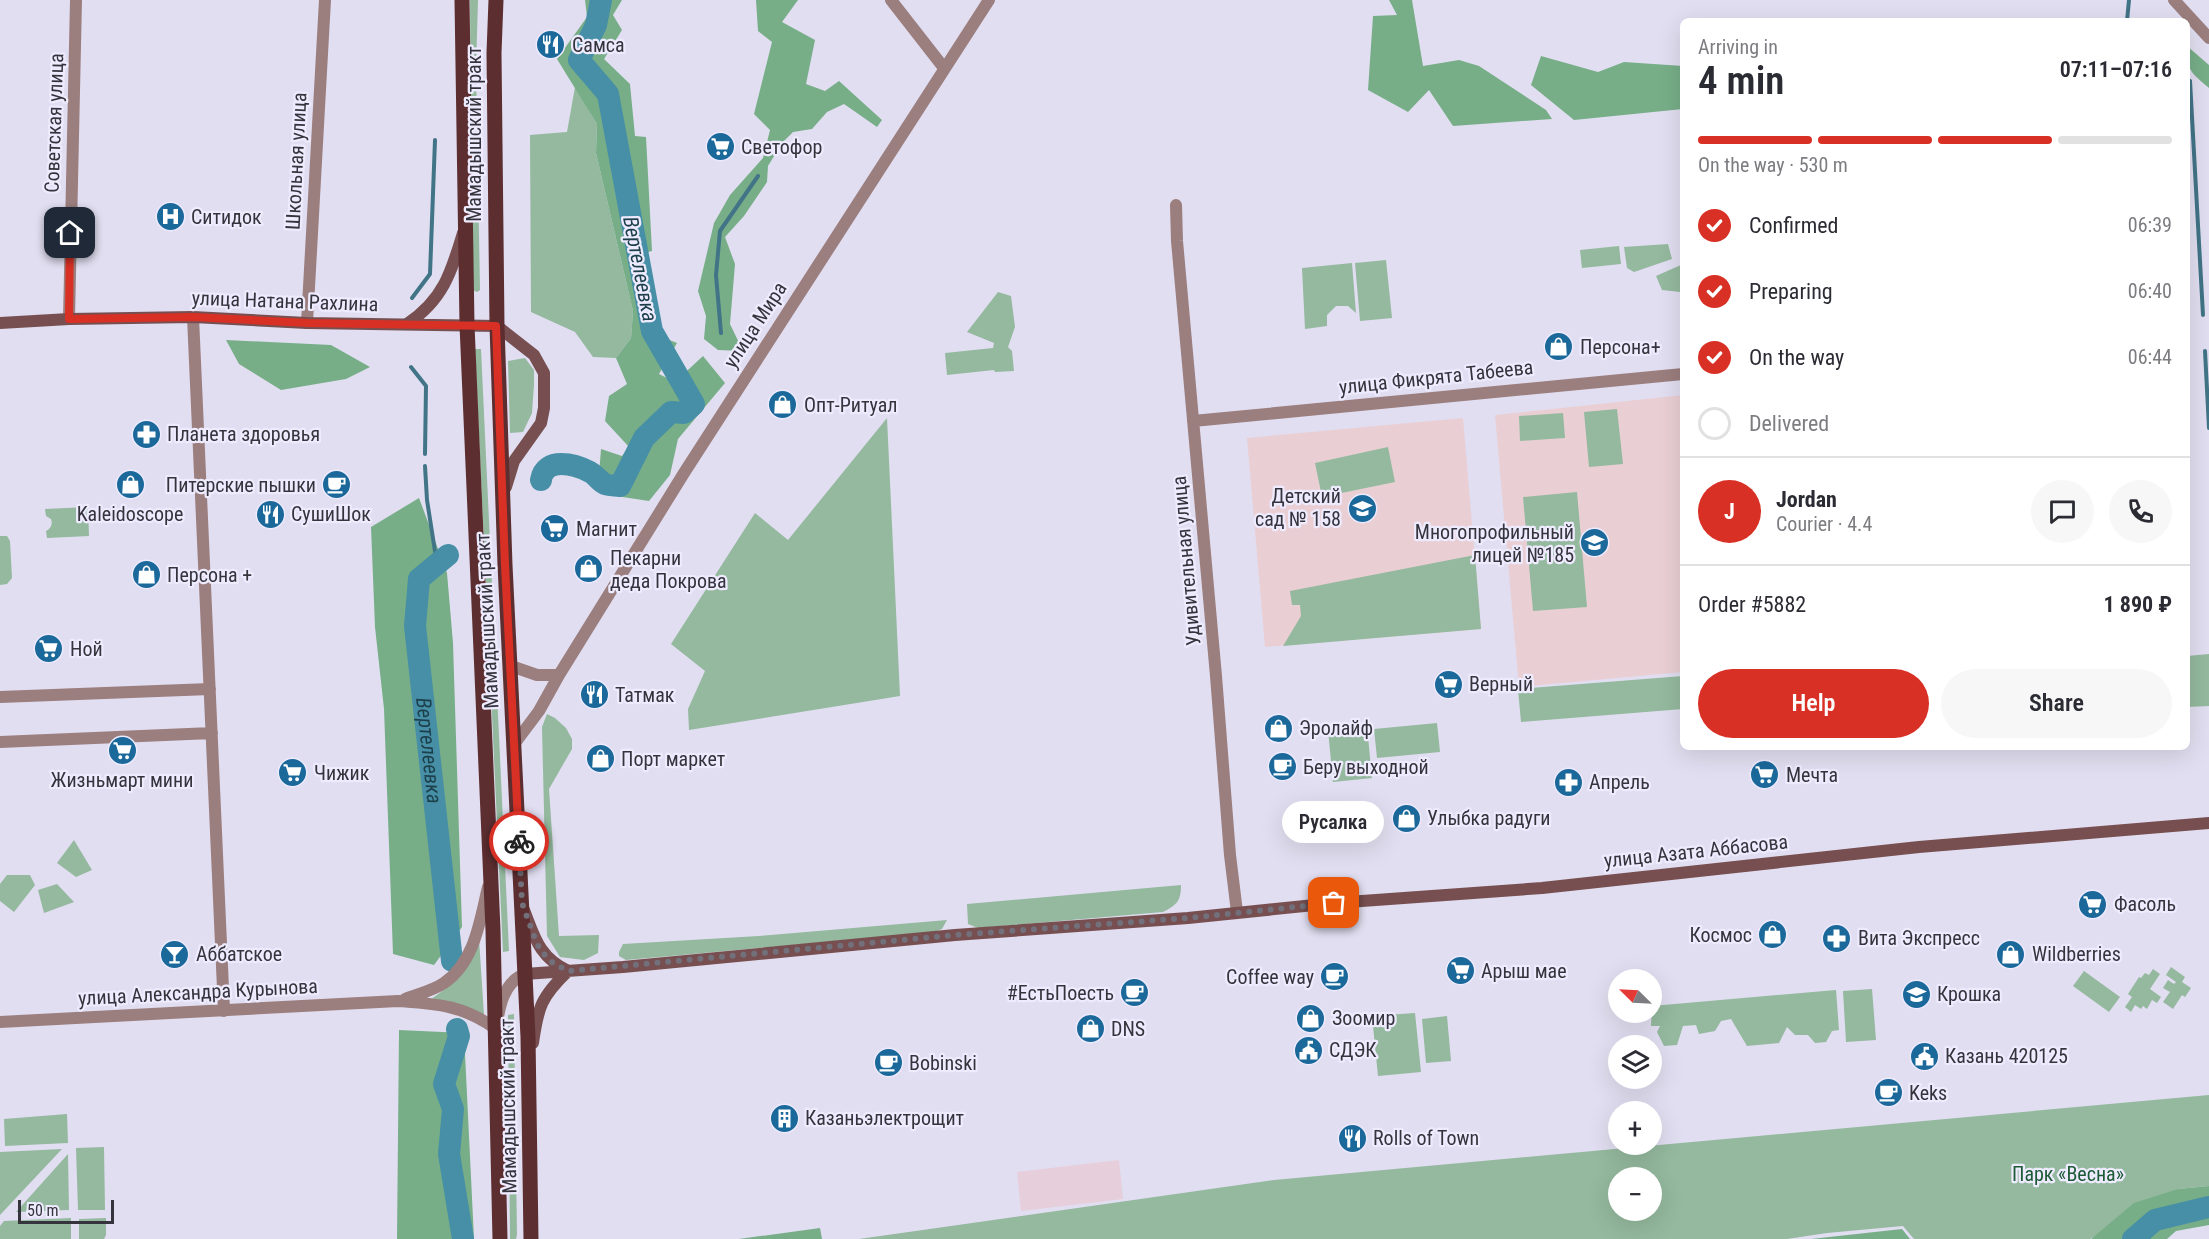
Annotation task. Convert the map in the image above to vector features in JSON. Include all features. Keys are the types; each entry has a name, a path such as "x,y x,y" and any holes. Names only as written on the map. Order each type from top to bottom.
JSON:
{"main road":[{"name":"Мамадышский тракт","path":"462,0 466,325 491,874 500,1239"},
{"name":"Мамадышский тракт","path":"496,0 496,326 529,1067 531,1239"}],"street":[{"name":"Советская улица","path":"69,319 76,0"},
{"name":"Школьная улица","path":"308,323 325,0"},
{"path":"891,0 944,68"},
{"name":"улица Мира","path":"515,743 539,711 684,473 989,0"},
{"path":"2174,0 2209,38"},
{"name":"Удивительная улица","path":"1176,205 1230,855 1237,912"},
{"path":"407,324 424,312 442,291 453,267 466,226"},
{"name":"улица Натана Рахлина","path":"0,323 69,319 193,317 308,323 496,326"},
{"path":"193,317 224,1011"},
{"path":"496,326 534,355 544,373 544,408 541,423 514,461 503,499"},
{"name":"улица Фикрята Табеева","path":"1193,420 1680,374"},
{"path":"511,666 537,675 559,675"},
{"path":"0,697 210,689"},
{"path":"0,742 212,733"},
{"name":"улица Азата Аббасова","path":"525,974 955,935 1542,888 1919,847 2209,823"},
{"name":"улица Александра Курынова","path":"398,1001 436,987 452,977 460,967 470,952 491,874"},
{"path":"522,903 540,950 553,963 568,971 549,989 543,1000 537,1016 529,1067"},
{"path":"496,1029 499,1010 508,988 513,981 525,974"},
{"name":"улица Александра Курынова","path":"0,1022 398,1001 450,1006 469,1012 496,1029"}],"shaded area":[{"name":"Многопрофильный лицей №185","path":"1680,395 1680,672 1519,687 1495,415"},
{"name":"Детский сад № 158","path":"1463,418 1481,629 1265,647 1247,438"},
{"path":"1119,1160 1123,1199 1021,1211 1017,1172"}],"green space":[{"path":"470,0 478,0 476,68 480,290 477,292 472,290"},
{"path":"585,0 622,0 613,15 622,30 604,59 630,84 635,136 646,137 652,251 641,254 657,335 677,343 659,374 675,382 703,356 725,383 678,439 670,475 649,501 609,495 599,475 601,449 622,456 629,447 605,421 609,396 627,384 616,358 631,338 633,311 596,153 597,124 557,59 587,17"},
{"path":"756,0 798,0 782,22 815,40 806,84 825,91 839,81 882,120 877,127 844,104 827,112 812,129 793,132 782,143 768,166 767,182 744,216 725,237 735,264 730,324 743,351 718,350 704,339 706,316 698,291 714,223 730,195 763,158 770,130 754,114 772,42 758,31"},
{"path":"1389,0 1412,0 1423,66 1459,60 1479,66 1546,110 1552,119 1453,126 1429,90 1408,112 1368,90 1373,16 1397,15"},
{"path":"2190,49 2209,65 2209,88 2198,78 2191,71"},
{"path":"1541,56 1598,72 1624,62 1680,66 1680,109 1574,120 1531,85"},
{"path":"575,87 597,124 596,153 633,311 631,338 616,358 593,357 575,332 531,312 530,135 567,132"},
{"path":"1668,244 1672,259 1634,272 1627,268 1624,247"},
{"path":"1619,246 1621,264 1582,268 1580,250"},
{"path":"1386,260 1392,318 1360,321 1355,263"},
{"path":"1352,263 1356,313 1348,306 1336,306 1327,315 1327,326 1305,329 1302,268"},
{"path":"1680,265 1680,292 1662,290 1656,276"},
{"path":"998,292 1011,296 1015,327 1008,347 1012,351 1014,371 995,372 994,370 947,375 945,353 993,348 994,343 967,332"},
{"path":"226,340 331,345 370,367 346,379 281,390 239,364"},
{"path":"475,349 481,349 509,951 503,952"},
{"path":"525,358 534,370 532,413 523,432 510,433 508,361"},
{"path":"1617,409 1623,464 1589,467 1584,412"},
{"path":"1563,413 1565,438 1520,441 1519,416"},
{"path":"887,418 900,696 689,730 688,709 705,671 671,644 755,513 788,540"},
{"path":"1388,447 1395,482 1322,497 1315,463"},
{"path":"1577,492 1587,607 1533,611 1523,497"},
{"path":"419,498 447,573 453,643 462,927 434,965 393,954 384,709 375,627 371,527"},
{"path":"88,507 89,536 47,538 46,531 52,523 51,519 46,516 45,509"},
{"path":"0,536 7,536 10,541 12,578 7,584 0,585"},
{"path":"1475,555 1481,629 1283,646 1301,616 1300,605 1292,605 1290,591"},
{"path":"2209,654 2209,706 2190,707 2190,656"},
{"path":"1680,676 1680,709 1521,722 1518,689"},
{"path":"547,714 566,728 572,739 572,749 549,789 559,936 599,935 598,953 584,960 560,957 547,936 542,727"},
{"path":"1437,723 1440,752 1377,758 1374,729"},
{"path":"1367,726 1372,778 1333,782 1328,730"},
{"path":"74,840 92,870 76,877 57,863"},
{"path":"7,875 30,875 35,885 14,912 0,901 0,884"},
{"path":"57,884 74,902 44,913 38,890"},
{"path":"1181,885 1177,902 1163,912 978,928 968,924 967,904"},
{"path":"947,920 942,929 934,932 626,960 619,956 623,944 759,936"},
{"path":"479,939 484,1015 430,1000 461,974"},
{"path":"2171,967 2185,977 2182,982 2191,988 2185,997 2182,995 2173,1009 2163,1002 2170,992 2163,988 2168,980 2174,984 2176,982 2166,975"},
{"path":"2153,969 2160,974 2150,989 2161,997 2157,1003 2152,1000 2147,1009 2143,1006 2141,1009 2135,1005 2131,1012 2125,1007 2132,997 2128,994 2139,977 2141,978 2145,973 2149,975"},
{"path":"2084,971 2120,997 2109,1012 2073,986"},
{"path":"1872,989 1876,1040 1846,1042 1843,991"},
{"path":"1836,990 1839,1030 1832,1031 1826,1042 1815,1043 1808,1035 1795,1035 1787,1027 1779,1043 1747,1046 1731,1019 1721,1021 1715,1031 1699,1034 1696,1025 1683,1026 1677,1045 1664,1046 1662,1035 1658,1035 1657,1032 1660,1026 1651,1026 1651,1023 1662,1023 1662,1005"},
{"path":"1415,1013 1421,1072 1378,1076 1372,1016"},
{"path":"514,1014 517,1235 516,1239 510,1239 508,1015"},
{"path":"1447,1016 1451,1061 1426,1063 1422,1019"},
{"path":"399,1030 464,1033 474,1239 397,1239"},
{"name":"Парк «Весна»","path":"2209,1095 2209,1186 2178,1189 2090,1239 1914,1239 1903,1226 1787,1239 859,1239 1274,1180 1608,1150 1608,1155 1662,1155 1662,1145"},
{"path":"67,1114 68,1143 5,1146 4,1119"},
{"path":"104,1147 105,1210 78,1210 76,1148"},
{"path":"62,1149 0,1215 0,1152"},
{"path":"68,1154 69,1210 16,1212"},
{"path":"2209,1186 2209,1225 2176,1231 2167,1239 2091,1239 2134,1203 2178,1189"},
{"path":"71,1218 71,1239 0,1239 0,1226 4,1221"},
{"path":"106,1218 104,1239 79,1239 79,1219"},
{"path":"820,1228 822,1239 739,1239"},
{"path":"1902,1229 1910,1239 1811,1239"}],"waterway":[{"name":"Вертелеевка","path":"541,480 548,468 561,464 584,469 607,485 620,486 644,438 671,412 684,413 694,404 652,331 608,94 579,60 596,25 601,0"},
{"path":"2127,18 2129,0"},
{"path":"2190,81 2203,315"},
{"path":"412,298 430,274 435,140"},
{"path":"721,333 716,275 720,231 758,176"},
{"path":"2205,351 2209,428"},
{"path":"411,367 426,386 425,454"},
{"path":"425,466 427,500 437,564"},
{"name":"Вертелеевка","path":"448,555 419,579 415,626 452,961"},
{"name":"Вертелеевка","path":"457,1029 459,1036 444,1084 453,1109 449,1154 463,1239"},
{"path":"2133,1239 2155,1220 2209,1207"}],"way so far":[{"path":"519,841 522,903 534,936 540,950 553,963 568,971 955,935 1188,918 1334,903"}],"place":[{"name":"Самса","path":"551,45"},
{"name":"Светофор","path":"720,147"},
{"name":"Ситидок","path":"170,217"},
{"name":"Персона+","path":"1559,347"},
{"name":"Опт-Ритуал","path":"783,405"},
{"name":"Планета здоровья","path":"146,434"},
{"name":"Kaleidoscope","path":"130,484"},
{"name":"Питерские пышки","path":"337,485"},
{"name":"Детский сад № 158","path":"1362,508"},
{"name":"СушиШок","path":"270,514"},
{"name":"Магнит","path":"555,529"},
{"name":"Многопрофильный лицей №185","path":"1595,543"},
{"name":"Пекарни деда Покрова","path":"589,569"},
{"name":"Персона +","path":"146,575"},
{"name":"Ной","path":"49,649"},
{"name":"Верный","path":"1448,684"},
{"name":"Татмак","path":"594,695"},
{"name":"Эролайф","path":"1278,728"},
{"name":"Жизньмарт мини","path":"122,750"},
{"name":"Порт маркет","path":"600,759"},
{"name":"Беру выходной","path":"1282,767"},
{"name":"Чижик","path":"293,773"},
{"name":"Мечта","path":"1765,775"},
{"name":"Апрель","path":"1568,782"},
{"name":"Улыбка радуги","path":"1406,818"},
{"name":"Русалка","path":"1334,903"},
{"name":"Фасоль","path":"2093,904"},
{"name":"Космос","path":"1773,935"},
{"name":"Вита Экспресс","path":"1837,938"},
{"name":"Аббатское","path":"175,954"},
{"name":"Wildberries","path":"2011,954"},
{"name":"Арыш мае","path":"1460,971"},
{"name":"Coffee way","path":"1335,977"},
{"name":"#ЕстьПоесть","path":"1135,993"},
{"name":"Крошка","path":"1916,994"},
{"name":"Зоомир","path":"1311,1018"},
{"name":"DNS","path":"1090,1029"},
{"name":"СДЭК","path":"1308,1050"},
{"name":"Казань 420125","path":"1924,1056"},
{"name":"Bobinski","path":"888,1063"},
{"name":"Keks","path":"1888,1093"},
{"name":"Казаньэлектрощит","path":"784,1118"},
{"name":"Rolls of Town","path":"1352,1138"}],"route":[{"path":"70,233 69,319 193,317 308,323 496,326 519,841"}]}
